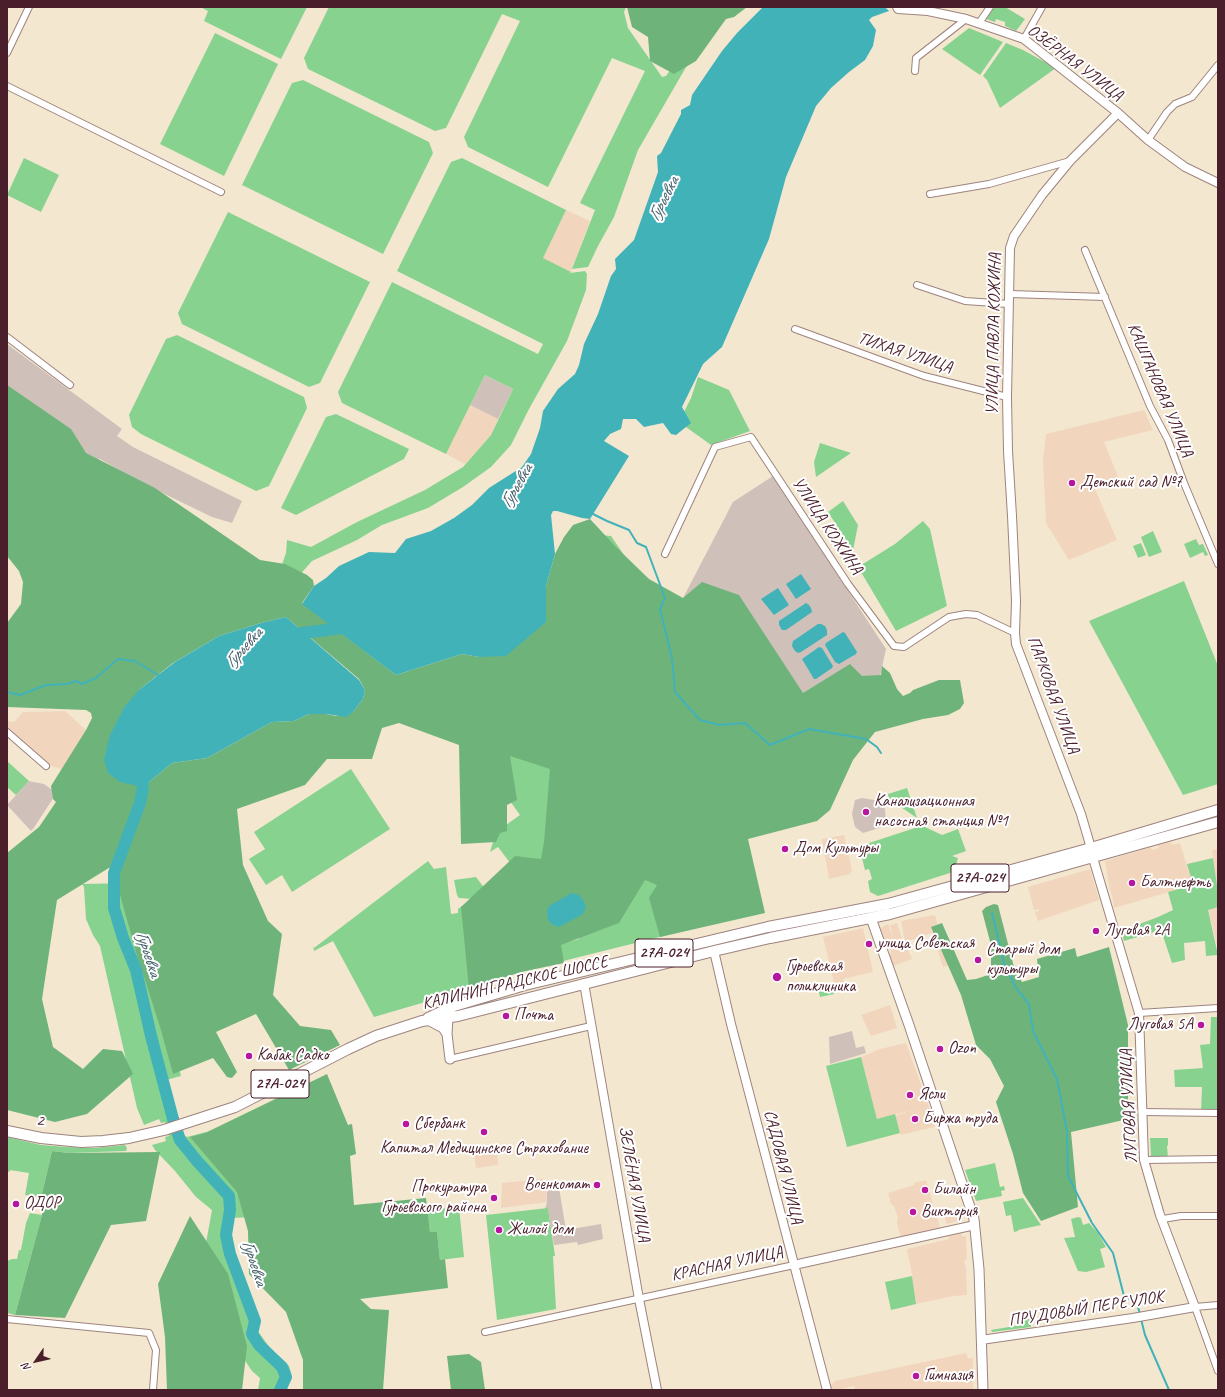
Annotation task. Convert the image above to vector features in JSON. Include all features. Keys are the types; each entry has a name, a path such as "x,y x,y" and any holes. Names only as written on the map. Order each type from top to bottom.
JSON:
{"main road":[{"name":"27А-024","path":"428,1018 462,1003 525,986 768,927 869,913 890,914 1092,853 1218,810"},
{"name":"27А-024","path":"1092,853 1218,822"},
{"name":"КАЛИНИНГРАДСКОЕ ШОССЕ","path":"67,1141 102,1141 122,1139 164,1130 235,1107 376,1036 428,1018 446,1020 714,950 770,938 869,913"},
{"path":"869,913 958,1169 975,1225 979,1269 983,1390"},
{"path":"450,1059 446,1020 450,1013 462,1003"},
{"path":"428,1018 442,1028 447,1034"},
{"name":"2","path":"7,1131 41,1138 67,1141"}],"street":[{"path":"7,53 30,7"},
{"name":"ОЗЁРНАЯ УЛИЦА","path":"897,7 898,10 928,9 979,23 1024,39 1118,113 1148,140 1185,166 1218,183"},
{"path":"979,23 990,7"},
{"path":"1024,39 1042,7"},
{"path":"915,71 916,58 966,20"},
{"path":"1148,140 1167,112 1175,104 1192,97 1218,65"},
{"path":"7,86 221,192"},
{"name":"УЛИЦА ПАВЛА КОЖИНА","path":"1008,451 1007,396 1010,248 1014,236 1042,194 1070,161 1118,113"},
{"path":"930,194 989,184 1070,161"},
{"name":"КАШТАНОВАЯ УЛИЦА","path":"1085,250 1150,406 1168,440 1184,483 1218,564"},
{"path":"917,285 965,301 1009,304"},
{"path":"1010,294 1105,297"},
{"name":"ТИХАЯ УЛИЦА","path":"795,329 924,376 1007,396"},
{"path":"7,337 70,385"},
{"name":"УЛИЦА КОЖИНА","path":"665,554 715,447 751,437 848,584 894,646 904,647 949,617 966,614 977,615 1015,633"},
{"name":"ПАРКОВАЯ УЛИЦА","path":"1008,451 1016,601 1016,644 1081,814 1092,853"},
{"path":"7,732 46,766"},
{"name":"ЛУГОВАЯ УЛИЦА","path":"1092,853 1140,1013 1144,1160 1163,1220 1218,1370"},
{"name":"САДОВАЯ УЛИЦА","path":"714,950 720,970 731,1024 827,1390"},
{"name":"ЗЕЛЁНАЯ УЛИЦА","path":"584,983 639,1299 657,1390"},
{"path":"1140,1013 1218,1008"},
{"path":"450,1059 591,1026"},
{"path":"1143,1112 1218,1113"},
{"path":"1144,1160 1218,1159"},
{"path":"1163,1220 1181,1216 1218,1216"},
{"name":"КРАСНАЯ УЛИЦА","path":"485,1332 975,1225"},
{"path":"1195,1307 1218,1305"},
{"name":"ПРУДОВЫЙ ПЕРЕУЛОК","path":"981,1340 1150,1316 1195,1307"},
{"path":"7,1319 148,1333 156,1350 153,1390"}],"shaded area":[{"path":"566,210 590,221 571,272 542,258"},
{"path":"7,344 122,429 117,436 133,447 242,501 232,523 212,517 140,482 100,459 68,462 7,424"},
{"path":"485,375 513,389 498,419 470,405"},
{"path":"470,405 498,419 491,435 465,464 446,454"},
{"path":"1144,410 1153,430 1104,442 1119,479 1095,489 1117,540 1069,560 1046,523 1043,461 1046,434"},
{"path":"773,476 886,649 869,727 854,740 683,598 733,502"},
{"path":"65,711 87,731 64,770 37,761 7,732 7,721 14,722 23,712"},
{"path":"29,781 44,784 55,792 54,797 31,831 7,805"},
{"path":"862,798 874,800 880,803 885,809 886,826 863,833 855,827 852,814 855,800"},
{"path":"844,835 852,870 850,874 829,879 822,839"},
{"path":"1170,842 1172,845 1180,843 1193,885 1114,908 1105,861 1151,847 1152,850 1159,848 1158,845"},
{"path":"1218,849 1218,892 1212,850"},
{"path":"1090,869 1099,900 1038,921 1035,912 1039,911 1039,909 1034,910 1028,887"},
{"path":"1218,907 1218,950 1208,909"},
{"path":"935,915 949,965 943,967 932,933 905,942 901,921"},
{"path":"897,923 905,948 907,948 912,959 893,966 889,954 891,953 887,940 889,939 884,940 880,928 888,924 893,938 890,925"},
{"path":"863,928 873,972 843,979 845,988 836,991 823,937"},
{"path":"890,1005 897,1028 871,1036 861,1015"},
{"path":"852,1031 856,1048 864,1046 866,1053 830,1064 829,1037"},
{"path":"906,1043 935,1124 934,1127 901,1135 895,1116 913,1110 877,1119 861,1057 880,1049"},
{"path":"489,1146 491,1148 497,1147 498,1164 476,1168 473,1149"},
{"path":"542,1179 546,1181 547,1202 501,1208 502,1183"},
{"path":"926,1180 940,1228 901,1238 897,1223 898,1218 894,1206 891,1204 888,1193"},
{"path":"559,1188 566,1230 601,1224 603,1239 578,1245 577,1242 554,1245 548,1209 545,1209 547,1202 547,1189"},
{"path":"957,1211 958,1221 947,1224 943,1214"},
{"path":"961,1231 962,1236 966,1236 967,1259 964,1261 966,1267 967,1295 953,1296 916,1304 907,1249 949,1239 949,1234"},
{"name":"Гимназия","path":"966,1353 968,1358 973,1358 973,1390 855,1390 854,1386 832,1390 831,1385 835,1381"}],"green space":[{"path":"200,7 307,7 281,59 204,21 208,11"},
{"path":"329,7 626,7 624,12 628,28 662,77 666,76 715,7 689,62 638,150 614,217 588,267 572,269 595,210 580,203 645,71 612,58 548,187 468,147 464,137 520,21 502,14 446,128 435,131 308,69 304,58"},
{"path":"627,7 747,7 734,17 726,19 696,61 674,74 650,61 648,37 632,27"},
{"path":"994,7 1005,7 1025,19 1016,31 1005,26 1005,22 996,19 995,22 986,19"},
{"path":"969,28 1003,42 980,75 942,49"},
{"path":"215,33 278,64 224,176 160,144"},
{"path":"1006,43 1023,50 1056,68 1000,108 987,80 983,76"},
{"path":"303,80 429,142 433,153 383,254 242,185 292,83"},
{"path":"24,158 59,175 41,212 7,195"},
{"path":"462,158 566,210 543,258 571,272 570,273 585,271 587,274 586,290 567,341 529,409 511,445 491,467 463,487 428,508 382,525 357,540 312,561 282,595 279,573 286,553 287,540 311,547 357,522 425,490 463,467 491,435 513,389 485,375 446,454 342,403 338,392 392,282 538,354 543,344 397,271 451,162"},
{"path":"228,212 370,282 320,383 309,387 182,324 178,313"},
{"path":"177,335 304,397 307,408 269,486 256,491 141,434 132,427 129,415 166,339"},
{"path":"698,377 729,390 750,431 711,445 679,422 691,398"},
{"path":"7,385 71,429 86,453 155,488 260,560 285,564 307,575 313,580 314,586 302,603 396,675 462,654 479,657 546,622 546,586 555,554 564,537 573,525 590,519 649,579 683,598 702,582 739,595 803,693 850,664 862,676 881,675 882,666 890,673 897,689 903,696 913,690 939,680 960,680 964,703 960,709 948,715 923,719 875,732 853,760 830,810 817,821 748,839 765,913 660,937 649,898 657,885 645,880 619,923 561,945 564,963 521,972 469,989 461,907 515,856 541,859 544,842 550,769 510,756 517,800 507,805 507,831 500,833 496,842 461,844 459,745 399,723 382,728 372,759 327,759 305,785 237,809 243,865 268,921 282,934 273,995 300,1026 331,1030 340,1045 289,1070 256,1014 216,1032 237,1072 232,1078 227,1077 213,1058 173,1074 112,866 57,900 42,999 53,1047 83,1069 103,1049 122,1051 133,1074 87,1114 55,1122 7,1110 7,853 39,827 56,802 53,799 51,786 92,718 91,713 86,710 7,707 7,623 21,604 23,582 19,571 7,556","holes":["286,617 359,679 365,690 363,699 353,712 336,716 326,714 309,714 294,721 272,722 207,758 172,763 143,787 140,689 173,663 219,636"]},
{"path":"336,414 409,449 404,459 296,515 281,508 326,417"},
{"path":"820,443 851,453 816,477 814,462"},
{"path":"843,501 858,525 853,550 828,512"},
{"path":"923,521 930,529 947,606 896,631 858,567 895,544"},
{"path":"1153,531 1162,552 1149,557 1141,537"},
{"path":"589,534 611,536 635,571 688,930 498,978 465,988 456,993 374,1017 333,941 314,951 313,946 314,948 428,861 434,869 446,867 451,914 458,913 458,909 462,906 485,907 518,902 459,898 454,880 476,877 492,898 514,868 498,847 490,852 496,832 520,815 510,801 482,672","holes":["576,921 579,939 528,953"]},
{"path":"1196,539 1199,545 1203,544 1208,555 1205,556 1203,552 1190,558 1184,544"},
{"path":"1141,543 1146,555 1138,558 1133,546"},
{"path":"1184,581 1218,666 1218,784 1183,795 1089,621"},
{"path":"7,761 29,781 16,795 7,787"},
{"path":"351,769 390,829 292,892 282,875 266,885 249,859 265,849 254,832"},
{"path":"907,788 917,818 889,799 888,794"},
{"path":"921,826 942,835 958,829 966,851 952,856 958,858 956,871 878,896 870,892 868,881 872,879 869,869 865,870 861,854 866,844"},
{"path":"1213,858 1218,892 1218,907 1208,910 1218,955 1206,956 1205,941 1184,943 1185,960 1172,963 1161,930 1124,941 1121,931 1173,910 1168,892 1193,885 1187,864"},
{"path":"132,883 181,1076 166,1080 176,1115 176,1119 172,1120 176,1134 181,1133 187,1137 206,1132 213,1138 251,1217 232,1218 228,1232 236,1264 241,1271 250,1293 257,1320 255,1327 270,1348 289,1366 291,1373 287,1390 258,1390 260,1378 252,1371 244,1359 206,1243 212,1210 196,1197 152,1145 166,1141 165,1137 169,1136 165,1122 161,1123 159,1119 144,1125 137,1108 100,946 86,919 84,887 82,884"},
{"path":"994,904 998,905 1015,971 1022,982 1039,977 1037,959 1075,948 1077,957 1109,947 1128,1025 1128,1119 1071,1132 1078,1207 1041,1221 1023,1193 1013,1154 996,1102 1004,1086 990,1059 976,1045 961,995 931,927 942,923 967,980 976,979 991,974 991,945 982,911 986,907"},
{"path":"832,984 834,994 820,997 818,988"},
{"path":"1211,1017 1218,1017 1218,1111 1201,1111 1202,1087 1175,1087 1174,1070 1203,1068 1200,1045 1210,1044"},
{"path":"861,1057 877,1119 895,1114 900,1133 847,1147 826,1066"},
{"path":"327,1074 348,1125 352,1124 356,1154 350,1156 354,1205 426,1198 430,1232 437,1232 440,1260 445,1259 448,1288 360,1299 371,1309 389,1310 383,1390 303,1390 303,1360 286,1312 249,1274 248,1231 237,1192 190,1137 205,1133"},
{"path":"7,1137 41,1145 94,1148 125,1145 127,1148 126,1151 69,1153 52,1151 41,1198 25,1195 29,1173 10,1170 10,1172 7,1171"},
{"path":"1150,1138 1168,1138 1168,1158 1153,1159 1151,1156"},
{"path":"52,1151 69,1153 160,1152 146,1221 111,1225 65,1318 15,1315 42,1215 41,1198"},
{"path":"995,1163 1000,1187 1004,1186 1005,1190 1001,1191 1002,1196 976,1201 965,1170"},
{"path":"1023,1198 1041,1225 1014,1232 1011,1215 1006,1216 1003,1202"},
{"path":"459,1207 464,1257 440,1260 437,1232 430,1232 427,1210"},
{"path":"548,1208 555,1256 553,1256 556,1309 497,1320 486,1215"},
{"path":"30,1213 42,1215 15,1315 7,1313 7,1261 17,1259 19,1250 21,1250 26,1223"},
{"path":"190,1216 228,1274 247,1346 242,1390 167,1390 165,1337 158,1284"},
{"path":"1078,1217 1081,1218 1083,1225 1089,1223 1098,1233 1106,1247 1100,1249 1105,1267 1086,1272 1078,1271 1064,1238 1075,1237 1071,1219"},
{"path":"912,1276 916,1304 891,1310 885,1282"},
{"path":"1025,1315 1026,1319 1030,1319 1031,1327 992,1332 991,1330 1021,1325 1020,1316"},
{"path":"469,1354 481,1362 485,1390 451,1390 447,1356"}],"water":[{"path":"763,7 885,7 889,11 872,17 869,20 876,30 873,46 865,60 831,88 816,106 786,177 769,239 722,347 703,364 682,407 691,423 676,435 671,434 663,423 644,427 636,419 623,419 621,429 610,434 604,441 629,456 590,519 557,511 553,511 551,515 555,554 546,586 546,622 506,656 479,657 462,654 396,675 302,604 314,586 326,578 339,566 369,552 395,553 406,539 431,531 454,518 472,505 489,488 522,467 531,454 540,428 543,411 558,389 575,374 579,365 584,344 598,314 611,276 616,269 615,259 634,240 658,172 657,156 661,153 681,114 681,110 690,105 692,95 722,51 737,33"},
{"path":"801,574 811,589 796,599 786,584"},
{"path":"778,588 789,605 774,615 761,599"},
{"path":"806,603 811,608 812,612 786,630 782,630 779,625 779,621"},
{"path":"286,617 359,680 365,690 363,699 353,712 346,717 326,714 309,714 294,721 272,722 207,758 172,763 143,787 120,782 108,773 104,760 110,735 125,706 140,689 175,662 219,636"},
{"path":"818,624 825,626 827,635 801,652 798,653 795,651 792,646 793,641"},
{"path":"843,632 857,652 839,664 835,662 825,645"},
{"path":"819,647 822,648 833,666 814,679 802,659"},
{"path":"572,893 579,895 583,900 586,907 583,914 559,927 553,925 548,920 547,912 549,906"}],"waterway":[{"path":"593,514 629,530 637,543 646,547 665,598 660,609 672,658 675,692 700,720 719,725 745,723 770,745 809,729 866,739 877,747 881,753"},
{"name":"Гурьевка","path":"287,635 350,627"},
{"path":"7,692 20,695 46,685 67,684 76,681 82,684 96,678 118,659 135,661 158,675"},
{"name":"Гурьевка","path":"142,771 143,787 140,803 114,873 114,908 123,938 136,970 151,1036 180,1140 229,1196 230,1210 226,1235 230,1254 255,1321 252,1334 259,1345 282,1367 286,1377 280,1390"},
{"path":"992,913 1004,963 1016,988 1029,1004 1033,1031 1057,1079 1067,1132 1068,1176 1092,1223 1113,1253 1124,1296 1137,1304 1140,1314"},
{"path":"1141,1319 1145,1335 1169,1390"}],"place":[{"name":"Детский сад №7","path":"1072,483"},
{"name":"Канализационная насосная станция №1","path":"866,812"},
{"name":"Дом Культуры","path":"785,849"},
{"name":"Балтнефть","path":"1132,883"},
{"name":"Луговая 2А","path":"1096,931"},
{"name":"улица Советская","path":"869,944"},
{"name":"Старый дом культуры","path":"978,960"},
{"name":"Гурьевская поликлиника","path":"777,977"},
{"name":"Почта","path":"506,1016"},
{"name":"Луговая 5А","path":"1201,1025"},
{"name":"Ozon","path":"940,1049"},
{"name":"Кабак Садко","path":"249,1056"},
{"name":"Ясли","path":"910,1095"},
{"name":"Биржа труда","path":"915,1119"},
{"name":"Сбербанк","path":"406,1124"},
{"name":"Капитал Медицинское Страхование","path":"484,1132"},
{"name":"Военкомат","path":"597,1185"},
{"name":"Билайн","path":"925,1190"},
{"name":"Прокуратура Гурьевского района","path":"494,1198"},
{"name":"ОДОР","path":"16,1204"},
{"name":"Виктория","path":"913,1212"},
{"name":"Жилой дом","path":"499,1230"},
{"name":"Гимназия","path":"916,1376"}]}
